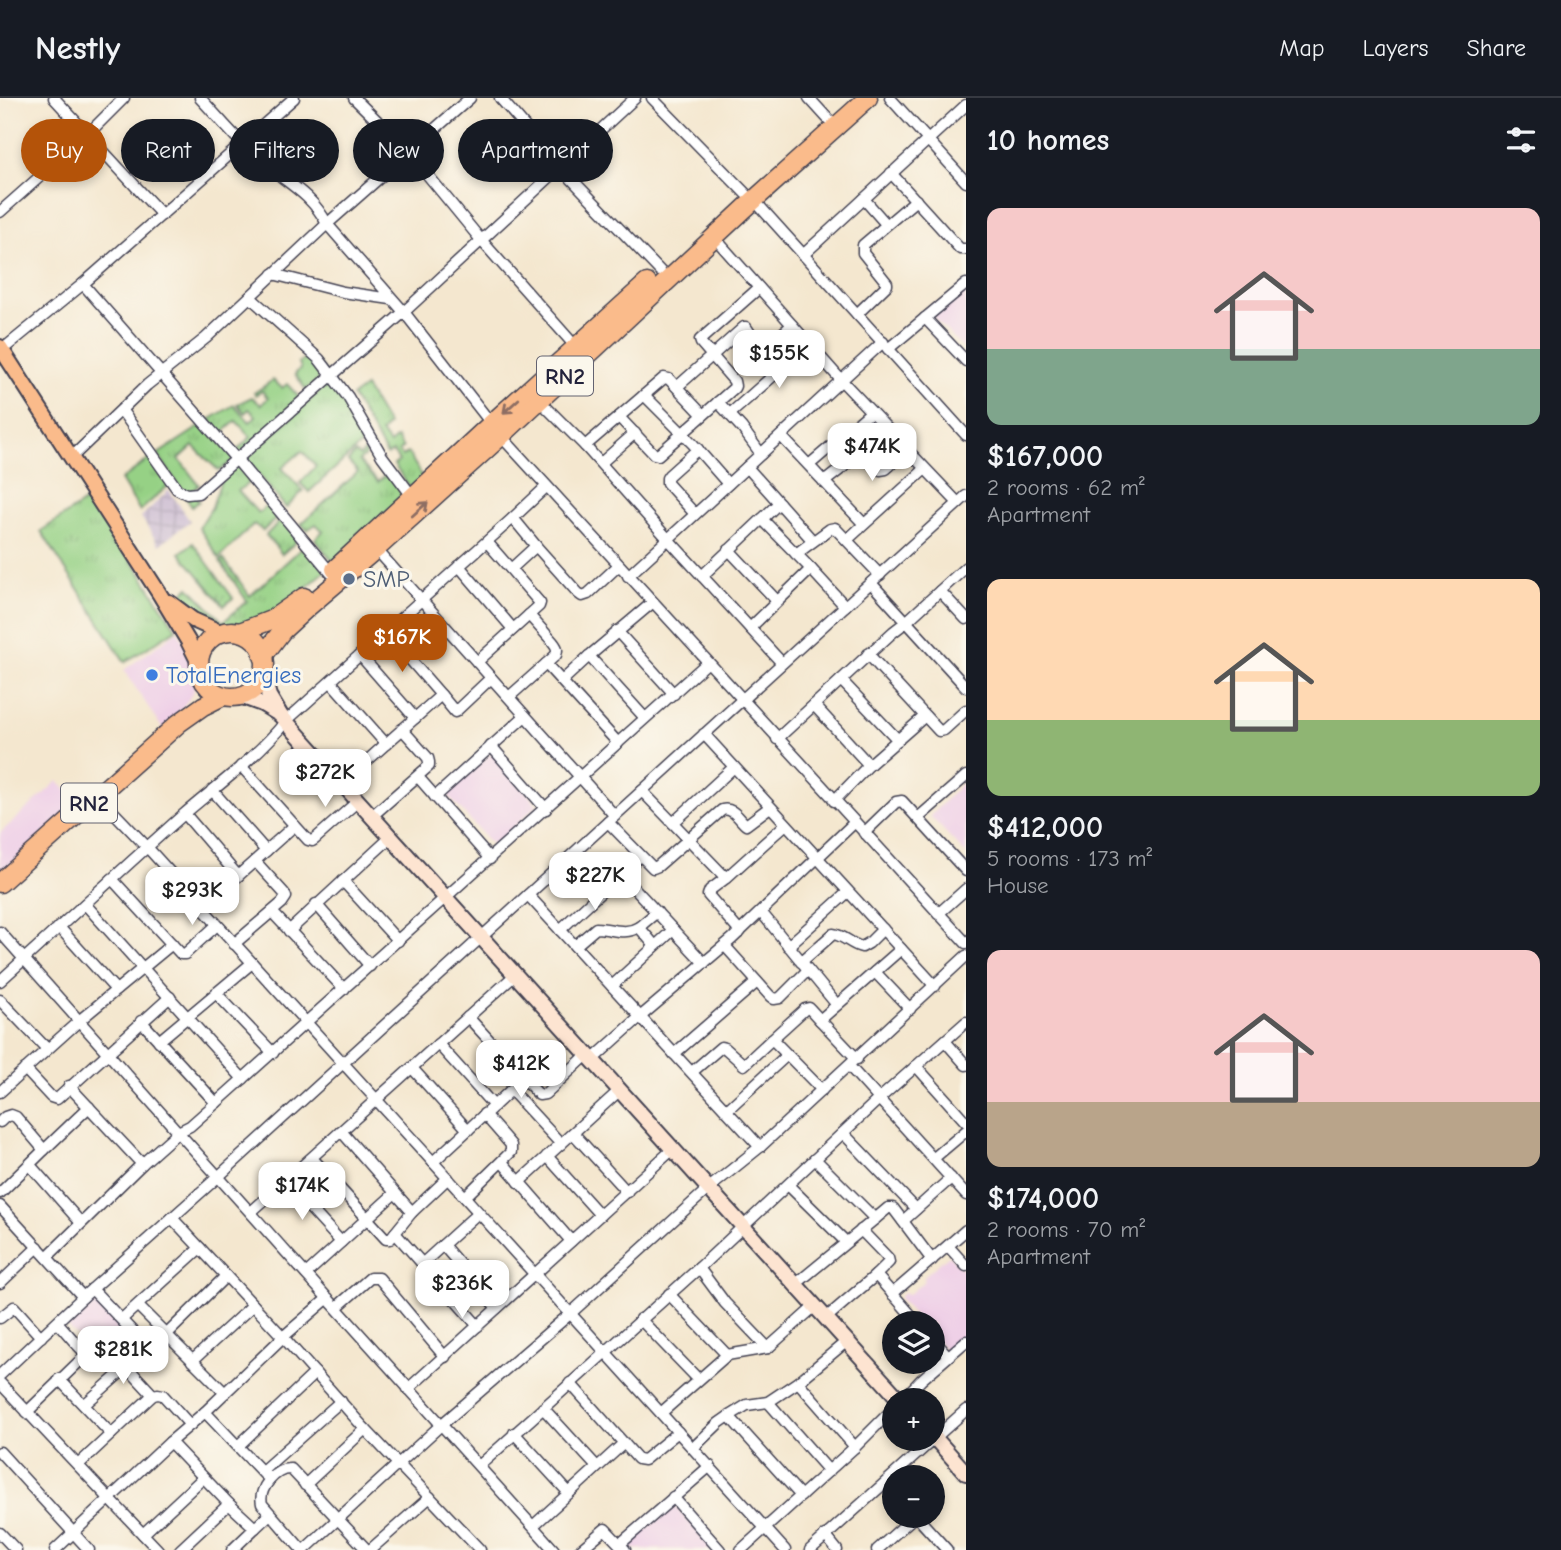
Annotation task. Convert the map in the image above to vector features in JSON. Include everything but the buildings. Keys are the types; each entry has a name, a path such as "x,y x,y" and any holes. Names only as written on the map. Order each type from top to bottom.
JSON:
{"highway":[{"name":"RN2","path":"231,633 259,626 301,599 412,496 539,400 714,237 750,197 853,98"},
{"name":"RN2","path":"263,665 282,631 376,549 576,347 660,271 868,98"},
{"path":"231,633 249,636 257,643 263,665 256,686 249,692 232,696 211,690 201,671 201,653 213,637 231,633"},
{"name":"RN2","path":"179,723 190,708 201,671"},
{"name":"RN2","path":"0,883 179,723 203,706 232,696"}],"main road":[{"path":"1,348 159,593 188,641 201,671"},
{"path":"159,593 183,614 231,633"}],"street":[{"path":"54,98 74,119"},
{"path":"103,119 124,98"},
{"path":"200,98 229,129"},
{"path":"271,119 294,98"},
{"path":"354,98 375,119"},
{"path":"444,120 470,98"},
{"path":"500,98 518,119"},
{"path":"612,119 635,98"},
{"path":"652,98 750,197 964,430"},
{"path":"809,98 829,120"},
{"path":"890,98 966,182"},
{"path":"803,256 965,107"},
{"path":"107,155 162,215"},
{"path":"1,348 83,284 229,156"},
{"path":"891,173 960,249 966,249"},
{"path":"0,212 34,182"},
{"path":"288,182 313,202 327,224 404,312 496,430 546,487 966,943"},
{"path":"72,457 146,385 206,338 374,182"},
{"path":"433,182 576,347"},
{"path":"122,411 173,485 181,493 198,493 404,312 544,182"},
{"path":"574,182 660,271"},
{"path":"864,199 886,224"},
{"path":"857,314 887,287 887,283 863,253 863,245 915,200"},
{"path":"714,237 841,380 958,503"},
{"path":"273,274 343,292 391,299"},
{"path":"83,284 237,460 331,573"},
{"path":"628,576 841,380 966,284"},
{"path":"619,417 658,455 734,388 735,383 701,343 702,337 759,288"},
{"path":"250,297 310,349 332,375 382,456 412,496"},
{"path":"925,318 966,361"},
{"path":"677,387 744,327 763,347 768,346 792,325"},
{"path":"730,414 809,344"},
{"path":"585,446 664,378 669,379 703,415"},
{"path":"644,394 728,484"},
{"path":"539,400 601,463 782,663"},
{"path":"718,402 761,454"},
{"path":"809,465 871,412"},
{"path":"601,463 635,433"},
{"path":"781,436 863,523"},
{"path":"843,436 880,470 907,450"},
{"path":"695,514 667,480 669,475 698,449"},
{"path":"824,482 860,454"},
{"path":"747,467 813,541"},
{"path":"847,540 925,469"},
{"path":"0,981 241,766 268,741 284,719 331,682 546,487"},
{"path":"0,1375 966,496"},
{"path":"702,576 779,503"},
{"path":"513,518 582,596 588,594 618,566"},
{"path":"762,519 845,606"},
{"path":"796,554 835,528 880,575"},
{"path":"477,662 540,603 486,542"},
{"path":"511,569 536,546"},
{"path":"376,549 580,778 650,867 656,868 724,808 733,812 746,825 770,807"},
{"path":"729,550 778,601"},
{"path":"459,566 513,629"},
{"path":"777,739 966,567"},
{"path":"750,628 811,569"},
{"path":"871,583 964,682"},
{"path":"940,591 966,619"},
{"path":"562,681 652,603"},
{"path":"509,697 556,655 557,647 529,615"},
{"path":"617,631 674,694"},
{"path":"386,632 455,712 491,678"},
{"path":"868,654 939,731 966,710"},
{"path":"360,655 415,718"},
{"path":"589,656 645,718"},
{"path":"47,1257 142,1164 216,1103 708,663"},
{"path":"546,664 618,743"},
{"path":"263,665 269,696 284,719 890,1388"},
{"path":"841,680 898,740"},
{"path":"331,682 386,744"},
{"path":"342,783 441,695"},
{"path":"232,696 262,704 284,719"},
{"path":"814,705 869,765"},
{"path":"435,797 525,716"},
{"path":"834,801 869,765 925,716"},
{"path":"372,816 429,766 429,762 401,729"},
{"path":"704,734 935,986"},
{"path":"491,747 546,809"},
{"path":"241,766 308,840 312,841 358,800"},
{"path":"673,823 734,767"},
{"path":"918,818 966,776"},
{"path":"418,777 490,859"},
{"path":"212,790 266,851"},
{"path":"642,791 726,878"},
{"path":"98,796 785,1550"},
{"path":"864,833 902,801 966,871"},
{"path":"185,814 238,876"},
{"path":"740,932 708,894 786,824"},
{"path":"468,1017 536,1093 542,1095 724,946 855,824"},
{"path":"202,908 294,826"},
{"path":"289,931 391,837"},
{"path":"560,930 640,856"},
{"path":"234,944 286,897 254,861"},
{"path":"621,874 704,963"},
{"path":"112,880 181,954 185,954 217,925"},
{"path":"343,881 398,941"},
{"path":"938,914 966,889"},
{"path":"788,946 848,892"},
{"path":"528,895 760,1147"},
{"path":"85,904 243,1079"},
{"path":"316,904 370,966"},
{"path":"272,912 344,989"},
{"path":"575,946 596,928 631,931 657,912"},
{"path":"761,912 838,1005"},
{"path":"59,927 116,990"},
{"path":"639,927 655,946"},
{"path":"724,946 774,999 780,998 833,934 862,947 883,929"},
{"path":"612,986 673,930"},
{"path":"0,932 554,1550"},
{"path":"0,1092 80,1020 172,944"},
{"path":"820,1020 901,949"},
{"path":"430,1497 368,1550 337,1518 305,1485 291,1469 281,1470 270,1480 261,1490 260,1500 303,1550 337,1518 441,1425 571,1313 709,1188 760,1147 966,956"},
{"path":"159,1041 252,963"},
{"path":"875,972 910,1009"},
{"path":"251,1212 516,975"},
{"path":"674,1054 757,982"},
{"path":"216,993 272,1053"},
{"path":"25,1069 57,1099 107,1051 170,997"},
{"path":"0,1000 47,1049"},
{"path":"692,1072 721,1047 744,1065 805,1009 809,1009 880,1098 966,1195"},
{"path":"141,1021 216,1103"},
{"path":"479,1466 699,1268 880,1098 966,1023"},
{"path":"772,1039 822,1090"},
{"path":"945,1041 966,1065"},
{"path":"438,1044 494,1106"},
{"path":"727,1110 787,1055"},
{"path":"916,1066 966,1122"},
{"path":"412,1068 468,1130"},
{"path":"433,1162 523,1079"},
{"path":"69,1086 142,1164"},
{"path":"511,1090 561,1144"},
{"path":"519,1182 620,1090"},
{"path":"0,1193 89,1107"},
{"path":"465,1197 511,1152 510,1145 484,1114"},
{"path":"0,1122 11,1115 16,1117 44,1150"},
{"path":"933,1158 966,1131"},
{"path":"341,1132 412,1212"},
{"path":"573,1133 627,1192"},
{"path":"843,1133 916,1209"},
{"path":"408,1389 673,1149"},
{"path":"547,1156 600,1215"},
{"path":"312,1158 386,1238 390,1239 412,1212 448,1178"},
{"path":"815,1159 875,1219"},
{"path":"502,1162 571,1241"},
{"path":"30,1165 81,1223"},
{"path":"903,1221 951,1178"},
{"path":"286,1181 341,1242"},
{"path":"788,1185 846,1242"},
{"path":"306,1273 395,1193"},
{"path":"0,1206 83,1297"},
{"path":"796,1284 891,1207 932,1260"},
{"path":"422,1264 478,1213"},
{"path":"172,1218 480,1550"},
{"path":"826,1318 889,1261 861,1230"},
{"path":"892,1294 966,1230"},
{"path":"396,1233 478,1326"},
{"path":"443,1245 497,1308"},
{"path":"948,1246 966,1266"},
{"path":"1,1281 38,1247"},
{"path":"122,1319 200,1248"},
{"path":"699,1268 725,1303 768,1348"},
{"path":"876,1275 907,1311"},
{"path":"166,1335 226,1276"},
{"path":"337,1307 370,1278 379,1278 445,1357"},
{"path":"57,1322 99,1364 104,1364 116,1355 133,1338 132,1331 92,1289"},
{"path":"669,1294 727,1355"},
{"path":"55,1550 328,1298"},
{"path":"192,1361 253,1305"},
{"path":"138,1306 225,1393"},
{"path":"661,1413 727,1355 768,1348 815,1306"},
{"path":"0,1318 14,1307 41,1337"},
{"path":"640,1319 698,1380"},
{"path":"914,1388 966,1340"},
{"path":"693,1448 729,1416 747,1405 768,1402 798,1382 847,1341"},
{"path":"945,1353 948,1356"},
{"path":"27,1412 87,1354"},
{"path":"116,1355 153,1395"},
{"path":"84,1405 127,1367"},
{"path":"238,1446 315,1373"},
{"path":"60,1379 111,1434"},
{"path":"798,1382 855,1447"},
{"path":"0,1383 158,1550"},
{"path":"570,1383 638,1459 644,1460 678,1432"},
{"path":"78,1465 153,1395 163,1395 190,1425"},
{"path":"261,1471 341,1401"},
{"path":"768,1402 829,1471"},
{"path":"543,1408 597,1467"},
{"path":"945,1428 966,1410"},
{"path":"205,1412 270,1480"},
{"path":"729,1416 801,1496"},
{"path":"741,1550 882,1420"},
{"path":"305,1485 365,1429"},
{"path":"514,1433 569,1493"},
{"path":"170,1442 255,1528"},
{"path":"533,1526 624,1443"},
{"path":"945,1449 966,1472"},
{"path":"904,1465 919,1451"},
{"path":"0,1452 89,1550"},
{"path":"580,1550 605,1529 623,1547 673,1497 709,1466"},
{"path":"143,1534 203,1478"},
{"path":"810,1550 882,1485"},
{"path":"673,1497 720,1550"},
{"path":"180,1550 229,1504"},
{"path":"232,1550 270,1514"},
{"path":"877,1550 902,1528"},
{"path":"927,1528 947,1550"},
{"path":"0,1534 16,1550"},
{"path":"825,1535 837,1550"}],"shaded area":[{"path":"966,289 966,351 932,316"},
{"path":"169,490 190,521 159,545 141,517"},
{"path":"178,631 195,664 197,676 193,692 164,731 124,670"},
{"path":"493,752 537,805 493,846 446,793"},
{"path":"966,779 966,854 930,816"},
{"path":"58,781 79,803 0,876 0,833"},
{"path":"949,1255 966,1274 966,1339 949,1354 945,1350 945,1311 910,1311 899,1298 903,1293 909,1294 923,1282 925,1275"},
{"path":"94,1298 130,1335 102,1362 66,1325"},
{"path":"675,1506 716,1550 621,1549"}],"green space":[{"path":"310,355 327,373 306,390 295,374 301,368 299,363"},
{"path":"273,380 282,388 287,384 300,398 241,454 237,450 251,437 236,421 221,434 209,420 234,405 250,422 256,416 249,409 245,413 237,404 252,397 261,405 268,398 262,391 256,395 254,393"},
{"path":"331,380 368,438 309,492 300,483 316,466 302,451 282,468 303,491 286,508 246,459"},
{"path":"365,387 388,425 381,433 390,444 397,438 403,448 399,451 402,456 408,453 424,479 411,489 394,465 399,461 393,452 387,455 352,396"},
{"path":"204,424 235,459 219,471 193,446 179,459 199,485 193,491 199,501 192,507 158,454"},
{"path":"372,445 374,448 359,461 378,482 388,473 406,495 334,563 315,539 323,531 316,524 307,530 301,524 358,472 348,461 355,453 360,456"},
{"path":"153,456 170,484 140,511 121,480"},
{"path":"238,464 251,481 238,491 258,513 271,503 281,514 263,531 254,524 219,558 199,528 212,507 221,480"},
{"path":"92,497 176,629 125,662 41,531"},
{"path":"284,517 298,533 295,543 282,554 266,535"},
{"path":"193,543 233,598 224,606 180,553"},
{"path":"307,543 328,569 293,599 251,625 223,628 175,602 189,587 223,622 247,601 220,561 223,558 250,596"}],"place":[{"name":"SMP","path":"349,579"},
{"name":"TotalEnergies","path":"152,675"}]}
